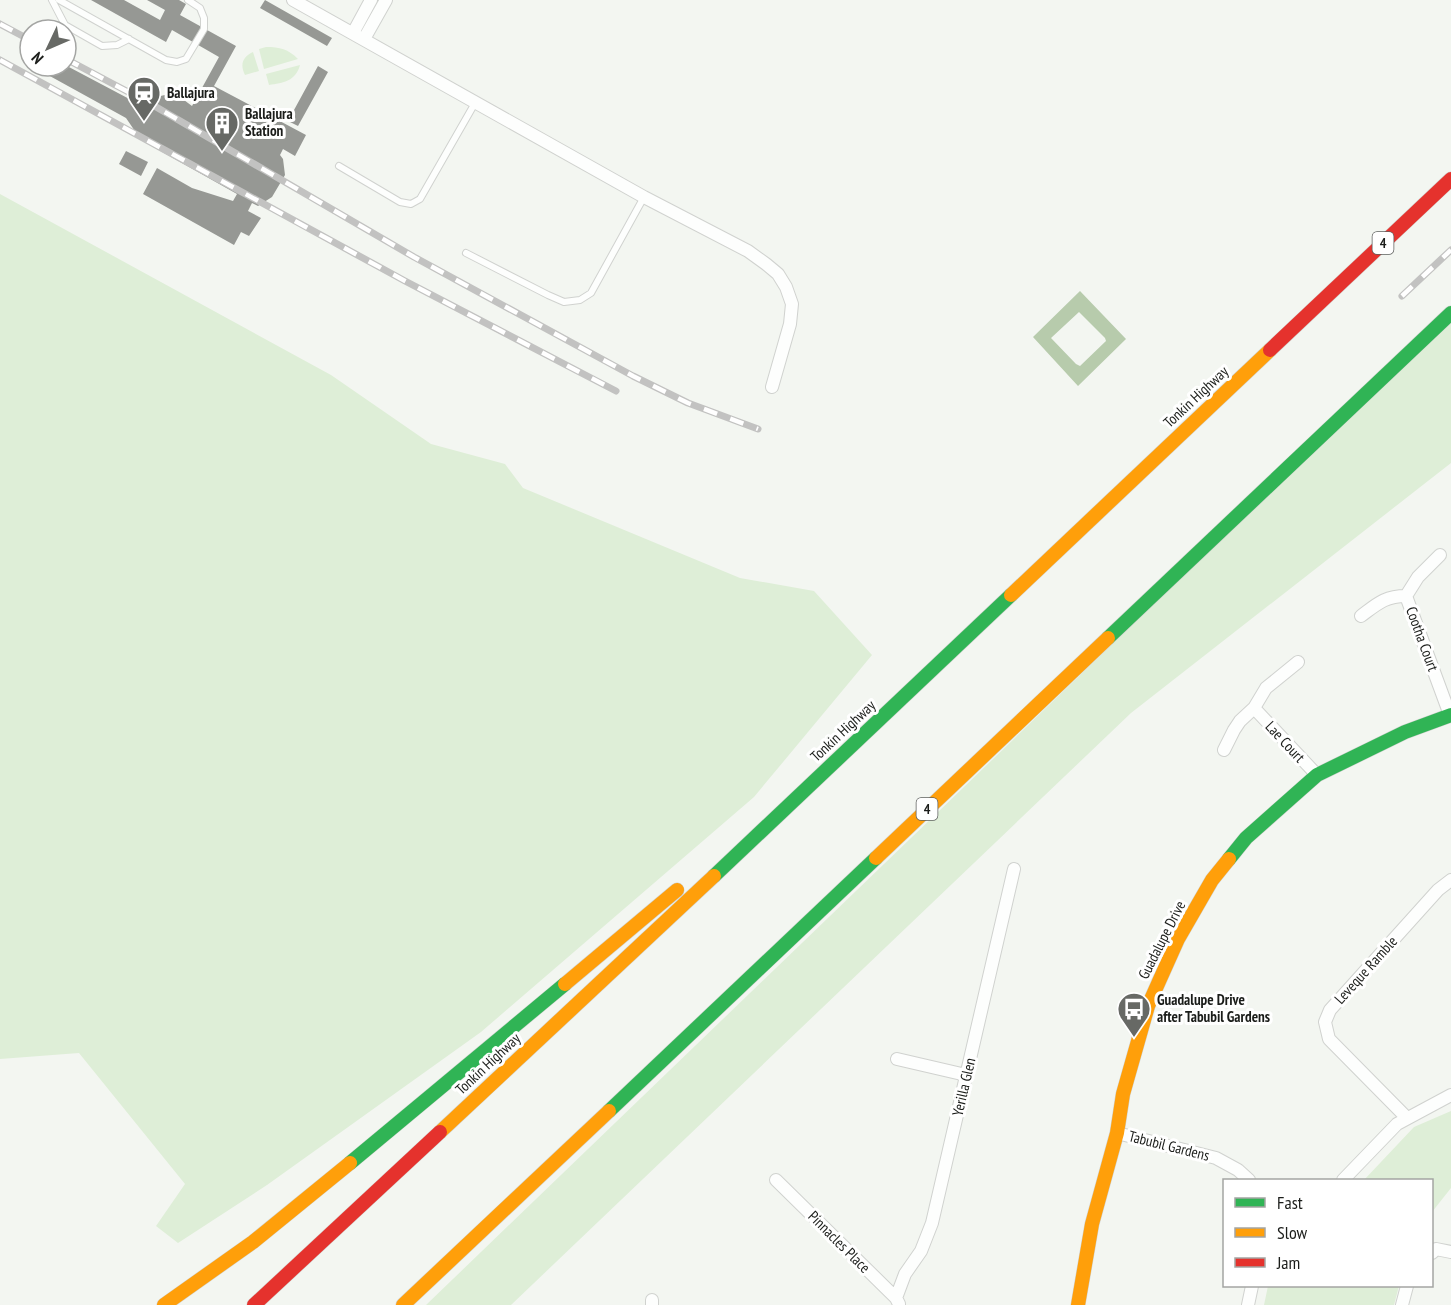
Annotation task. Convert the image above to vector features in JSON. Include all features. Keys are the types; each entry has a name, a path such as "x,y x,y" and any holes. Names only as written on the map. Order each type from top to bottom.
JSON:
{"main road":[{"name":"Tonkin Highway","path":"254,1305 788,806 1451,179"},
{"name":"4","path":"403,1305 1451,313"},
{"name":"Guadalupe Drive","path":"1078,1305 1092,1224 1117,1133 1123,1094 1148,1006 1178,939 1212,880 1246,838 1317,775 1404,732 1450,715"},
{"path":"164,1305 290,1213 688,882 788,806"},
{"path":"449,1279 541,1176"}],"street":[{"path":"293,0 644,197 748,251 778,274 792,304 790,324 772,387"},
{"path":"359,36 372,0"},
{"path":"359,36 386,0"},
{"name":"Cootha Court","path":"1406,596 1418,577 1440,555"},
{"name":"Cootha Court","path":"1361,616 1383,599 1406,596"},
{"name":"Cootha Court","path":"1406,596 1450,715"},
{"name":"Lae Court","path":"1224,750 1233,730 1254,708 1266,688 1298,662"},
{"name":"Lae Court","path":"1254,708 1317,775"},
{"name":"Yerilla Glen","path":"898,1302 905,1274 921,1251 932,1223 1014,869"},
{"name":"Leveque Ramble","path":"1407,1118 1329,1039 1325,1022 1330,1010 1337,1002 1438,890 1451,880"},
{"path":"897,1059 966,1075"},
{"path":"1344,1179 1397,1124 1451,1095"},
{"name":"Tabubil Gardens","path":"1117,1133 1216,1158 1238,1170 1248,1179"},
{"name":"Pinnacles Place","path":"776,1180 898,1302"},
{"path":"1433,1251 1436,1249 1451,1252"},
{"path":"1248,1305 1252,1287"},
{"path":"1402,1305 1407,1287"}],"lane":[{"path":"52,0 64,25 102,46 117,45 129,39"},
{"path":"59,0 166,60 177,62 186,59 204,29 204,18 200,8 188,0"},
{"path":"339,166 400,202 411,204 420,200 476,102"},
{"path":"466,253 564,302 580,300 591,293 644,197"}],"shaded area":[{"path":"266,47 284,49 298,59 264,69 259,49"},
{"path":"253,52 259,71 245,75 243,62 246,56"},
{"path":"300,65 292,78 269,85 266,74"},
{"path":"0,194 331,375 431,444 505,464 523,488 740,578 814,591 872,655 754,797 481,1032 267,1185 178,1243 156,1226 185,1184 79,1053 0,1059"},
{"path":"1080,291 1126,339 1078,386 1033,337","holes":["1079,312 1106,341 1080,366 1051,338"]},
{"path":"1451,318 1451,463 1131,713 511,1305 426,1305"},
{"path":"1451,1111 1451,1188 1433,1211 1433,1179 1365,1179 1414,1127"},
{"path":"1268,1287 1399,1287 1394,1305 1264,1305"}],"building":[{"name":"Ballajura Station","path":"91,0 124,0 160,20 165,10 147,0 179,0 186,4 180,15 236,46 214,86 306,135 295,156 283,149 280,155 283,159 285,175 272,197 258,206 252,203 248,211 261,218 249,236 241,232 234,245 143,194 157,168 192,188 233,201 237,194 141,140 126,118 53,78 78,78 78,72 135,102 169,94 192,106 219,57 172,30 166,42"},
{"path":"265,0 332,38 327,46 260,8"},
{"path":"318,66 328,72 298,126 288,121"},
{"path":"126,151 148,162 141,176 119,164"}],"railway":[{"path":"0,24 18,34"},
{"path":"0,60 405,281 616,391"},
{"path":"78,65 151,104 414,257 633,376 688,403 758,429"},
{"path":"1402,296 1451,250"}],"traffic: fast":[{"path":"1108,638 1451,313"},
{"path":"714,876 1011,595"},
{"path":"1229,859 1246,838 1317,775 1405,732 1451,715"},
{"path":"609,1111 876,858"},
{"path":"350,1163 565,984"}],"traffic: slow":[{"path":"1011,595 1270,350"},
{"path":"876,858 1108,638"},
{"path":"1078,1305 1092,1224 1117,1133 1123,1094 1148,1006 1178,939 1212,880 1229,859"},
{"path":"440,1132 714,876"},
{"path":"565,984 677,890"},
{"path":"403,1305 609,1111"},
{"path":"164,1305 253,1242 350,1163"}],"traffic: jam":[{"path":"1270,350 1451,179"},
{"path":"254,1305 440,1132"}],"place":[{"name":"Ballajura","path":"144,122"},
{"name":"Ballajura Station","path":"222,152"},
{"name":"Guadalupe Drive after Tabubil Gardens","path":"1134,1038"}]}
